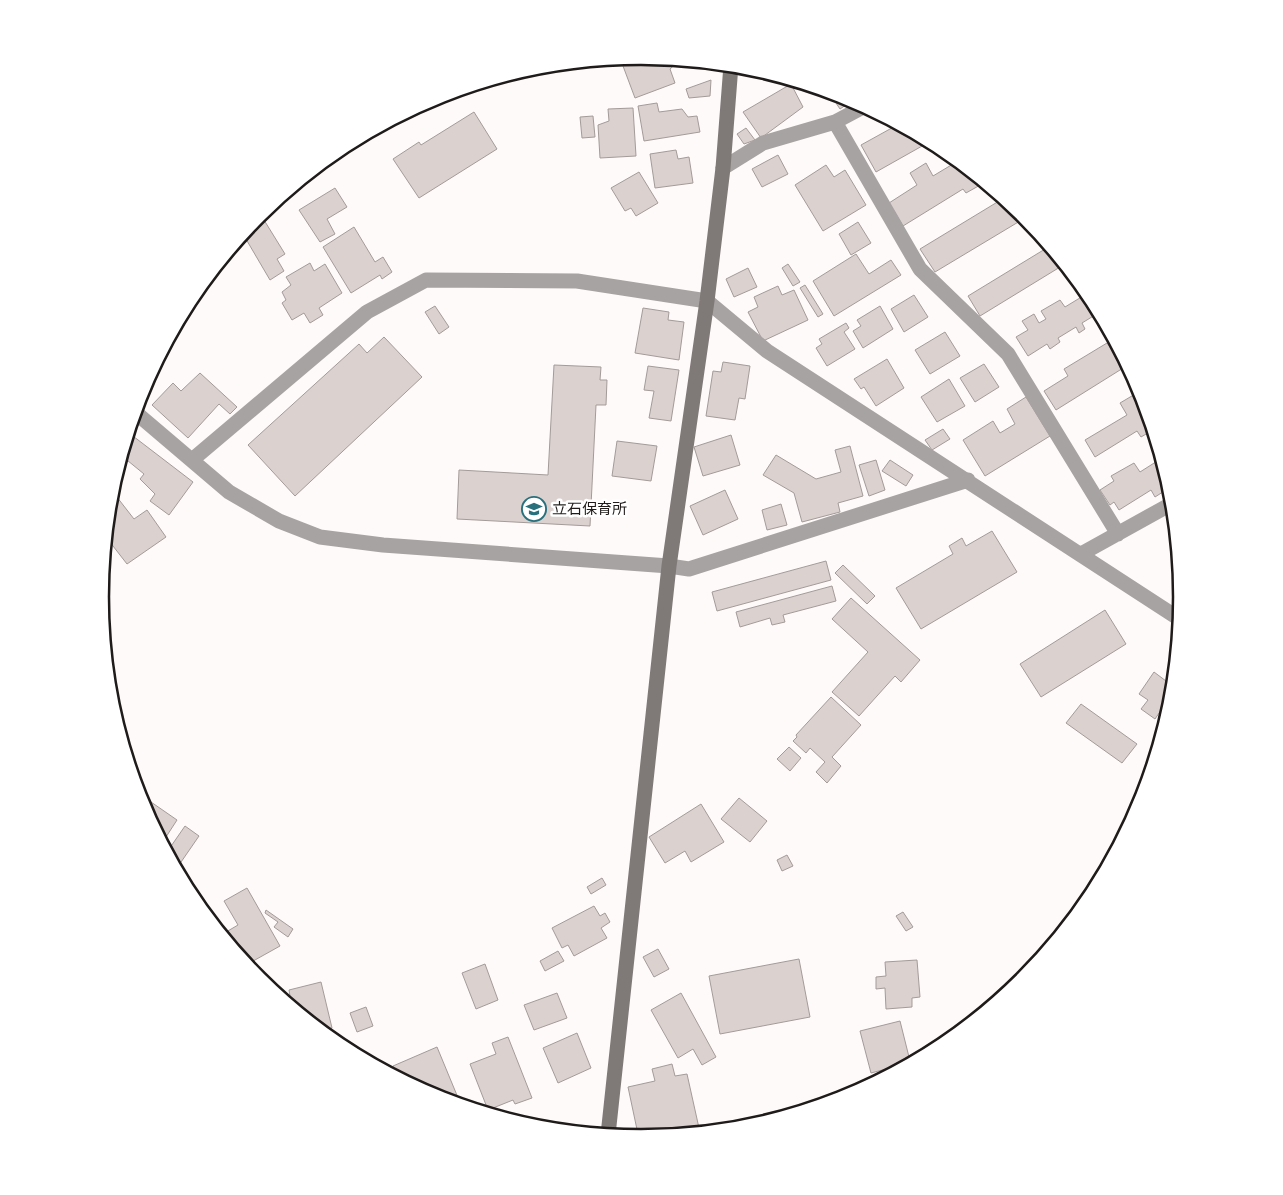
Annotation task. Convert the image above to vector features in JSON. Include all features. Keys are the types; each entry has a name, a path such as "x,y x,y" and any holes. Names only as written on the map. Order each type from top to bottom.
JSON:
{"street":[{"path":"609,1129 669,566 707,301 723,168 730,73"},
{"path":"723,168 764,144 835,122 856,111"},
{"path":"835,122 920,269 1008,354 1118,534"},
{"path":"192,460 367,312 426,280 577,281 707,301 767,351 1082,554 1173,616"},
{"path":"141,417 229,492 280,521 320,537 383,545 669,566 688,569 968,480"},
{"path":"1082,554 1166,507"}],"building":[{"path":"623,66 673,66 670,69 675,83 635,98"},
{"path":"711,80 710,96 689,98 686,89"},
{"path":"788,86 793,87 803,107 761,138 743,112"},
{"path":"835,102 845,106 840,109"},
{"path":"657,103 659,112 682,109 688,117 697,116 700,132 644,141 638,106"},
{"path":"633,108 636,156 600,158 598,125 609,121 608,109"},
{"path":"474,112 497,149 419,198 393,159 419,142 421,145"},
{"path":"593,116 595,137 582,138 580,117"},
{"path":"746,128 755,140 744,144 737,134"},
{"path":"892,128 923,146 876,172 861,145"},
{"path":"676,150 678,159 689,157 693,183 655,188 650,154"},
{"path":"778,155 788,174 762,187 752,169"},
{"path":"926,163 933,176 951,165 979,186 966,193 963,189 903,226 889,203 917,185 910,173"},
{"path":"826,165 834,177 845,170 866,205 823,231 795,185"},
{"path":"639,172 658,203 636,216 631,208 625,211 611,188"},
{"path":"335,188 347,207 327,219 335,234 320,242 299,210"},
{"path":"998,202 1019,222 935,272 920,249"},
{"path":"265,221 285,254 277,259 284,271 270,280 247,240"},
{"path":"858,222 871,243 851,255 839,234"},
{"path":"354,227 375,262 383,257 392,272 382,279 380,275 351,293 323,247"},
{"path":"1045,249 1059,267 980,316 968,296"},
{"path":"856,254 869,274 891,260 901,275 834,316 813,281"},
{"path":"310,263 314,271 325,264 342,293 319,308 323,315 310,323 304,313 292,320 282,303 286,300 282,292 291,285 286,277"},
{"path":"788,264 800,282 793,286 782,268"},
{"path":"748,268 757,287 734,297 726,279"},
{"path":"805,285 823,314 818,317 800,288"},
{"path":"778,286 782,295 794,290 808,320 763,341 748,312 758,307 754,297"},
{"path":"914,295 928,317 904,332 891,309"},
{"path":"1081,297 1093,316 1082,323 1085,329 1079,333 1076,327 1058,338 1060,342 1050,349 1047,344 1028,356 1016,337 1028,330 1022,321 1034,314 1039,323 1046,319 1041,311 1060,300 1065,307"},
{"path":"435,306 449,327 439,334 425,312"},
{"path":"880,306 893,329 863,348 853,331 861,326 857,320"},
{"path":"643,308 669,312 668,320 684,322 679,360 635,353"},
{"path":"846,323 849,328 844,332 855,349 827,366 816,348 822,344 819,339"},
{"path":"945,332 960,356 930,374 915,350"},
{"path":"384,337 422,377 295,496 248,445 359,344 367,353"},
{"path":"1107,343 1113,350 1122,369 1056,410 1044,391 1068,376 1064,369"},
{"path":"887,359 904,388 876,406 864,387 861,389 854,379"},
{"path":"723,362 750,366 745,399 739,398 735,420 706,416 713,371 721,372"},
{"path":"984,364 999,387 975,402 960,378"},
{"path":"554,365 601,367 600,380 607,380 606,405 596,405 590,526 457,519 459,470 548,475"},
{"path":"648,366 679,370 671,421 649,418 654,391 644,390"},
{"path":"200,373 237,407 230,414 219,404 188,438 152,405 173,383 181,391"},
{"path":"949,379 965,406 937,422 921,397"},
{"path":"1133,395 1148,433 1141,437 1137,431 1095,457 1085,440 1127,415 1120,403"},
{"path":"1026,397 1050,436 985,476 963,440 993,421 1000,433 1015,424 1007,409"},
{"path":"943,429 950,439 932,450 925,440"},
{"path":"731,435 740,465 703,476 694,447"},
{"path":"134,437 193,482 169,515 150,501 155,494 140,479 144,474 127,460"},
{"path":"617,441 657,446 651,481 612,476"},
{"path":"850,446 863,496 838,503 840,512 802,522 794,493 763,475 776,455 816,479 841,472 835,450"},
{"path":"876,460 885,490 869,496 859,465"},
{"path":"890,460 913,475 906,486 882,471"},
{"path":"1156,462 1163,492 1155,497 1151,490 1119,510 1114,502 1110,505 1100,490 1114,481 1111,476 1134,463 1140,472"},
{"path":"725,490 738,519 703,535 690,506"},
{"path":"118,499 134,519 147,510 166,537 127,564 112,545"},
{"path":"781,504 787,525 767,530 762,510"},
{"path":"992,531 1017,572 921,629 896,588 953,554 949,546 962,538 966,546"},
{"path":"826,561 831,580 717,611 712,592"},
{"path":"843,565 875,596 867,604 835,573"},
{"path":"832,586 836,601 783,615 785,622 772,625 770,618 740,627 736,612"},
{"path":"851,598 920,660 901,682 895,676 859,716 832,692 868,652 832,619"},
{"path":"1105,610 1126,644 1041,697 1020,664"},
{"path":"1154,672 1167,682 1162,708 1155,719 1141,709 1148,700 1139,694"},
{"path":"831,697 861,725 832,757 841,766 827,783 816,772 825,762 810,748 806,753 793,741 797,737 796,735"},
{"path":"1081,704 1137,744 1122,763 1066,723"},
{"path":"789,747 801,758 790,771 777,759"},
{"path":"739,798 767,821 750,842 721,819"},
{"path":"150,801 177,820 166,837"},
{"path":"701,804 724,842 691,862 685,851 665,863 649,837"},
{"path":"185,826 199,836 180,864 171,846"},
{"path":"787,855 793,866 782,871 777,860"},
{"path":"602,878 606,885 591,894 587,887"},
{"path":"247,888 280,946 253,961 227,932 238,925 224,901"},
{"path":"594,906 600,916 605,913 610,922 601,928 607,938 574,956 568,945 562,948 552,928"},
{"path":"266,910 293,929 288,937 274,927 278,922 265,913"},
{"path":"903,912 913,927 906,931 896,916"},
{"path":"658,949 669,969 654,977 643,957"},
{"path":"558,951 564,961 545,971 540,961"},
{"path":"799,959 810,1017 720,1034 709,976"},
{"path":"917,960 920,997 912,998 912,1007 886,1009 885,988 876,989 876,977 886,976 885,962"},
{"path":"485,964 498,1000 476,1009 462,973"},
{"path":"321,982 332,1028 330,1029 317,1020 290,998 289,990"},
{"path":"557,993 567,1018 534,1030 524,1005"},
{"path":"681,993 716,1057 702,1065 693,1049 678,1058 651,1010"},
{"path":"366,1007 373,1026 357,1032 350,1013"},
{"path":"900,1021 909,1057 914,1055 886,1070 871,1073 860,1031"},
{"path":"577,1033 591,1068 558,1083 543,1048"},
{"path":"508,1037 532,1098 515,1104 513,1100 492,1108 487,1107 470,1064 496,1054 492,1043"},
{"path":"437,1047 458,1097 406,1075 394,1069 393,1066"},
{"path":"672,1064 675,1076 687,1074 699,1126 637,1130 628,1087 655,1081 652,1069"}],"place":[{"name":"立石保育所","path":"534,509"}]}
